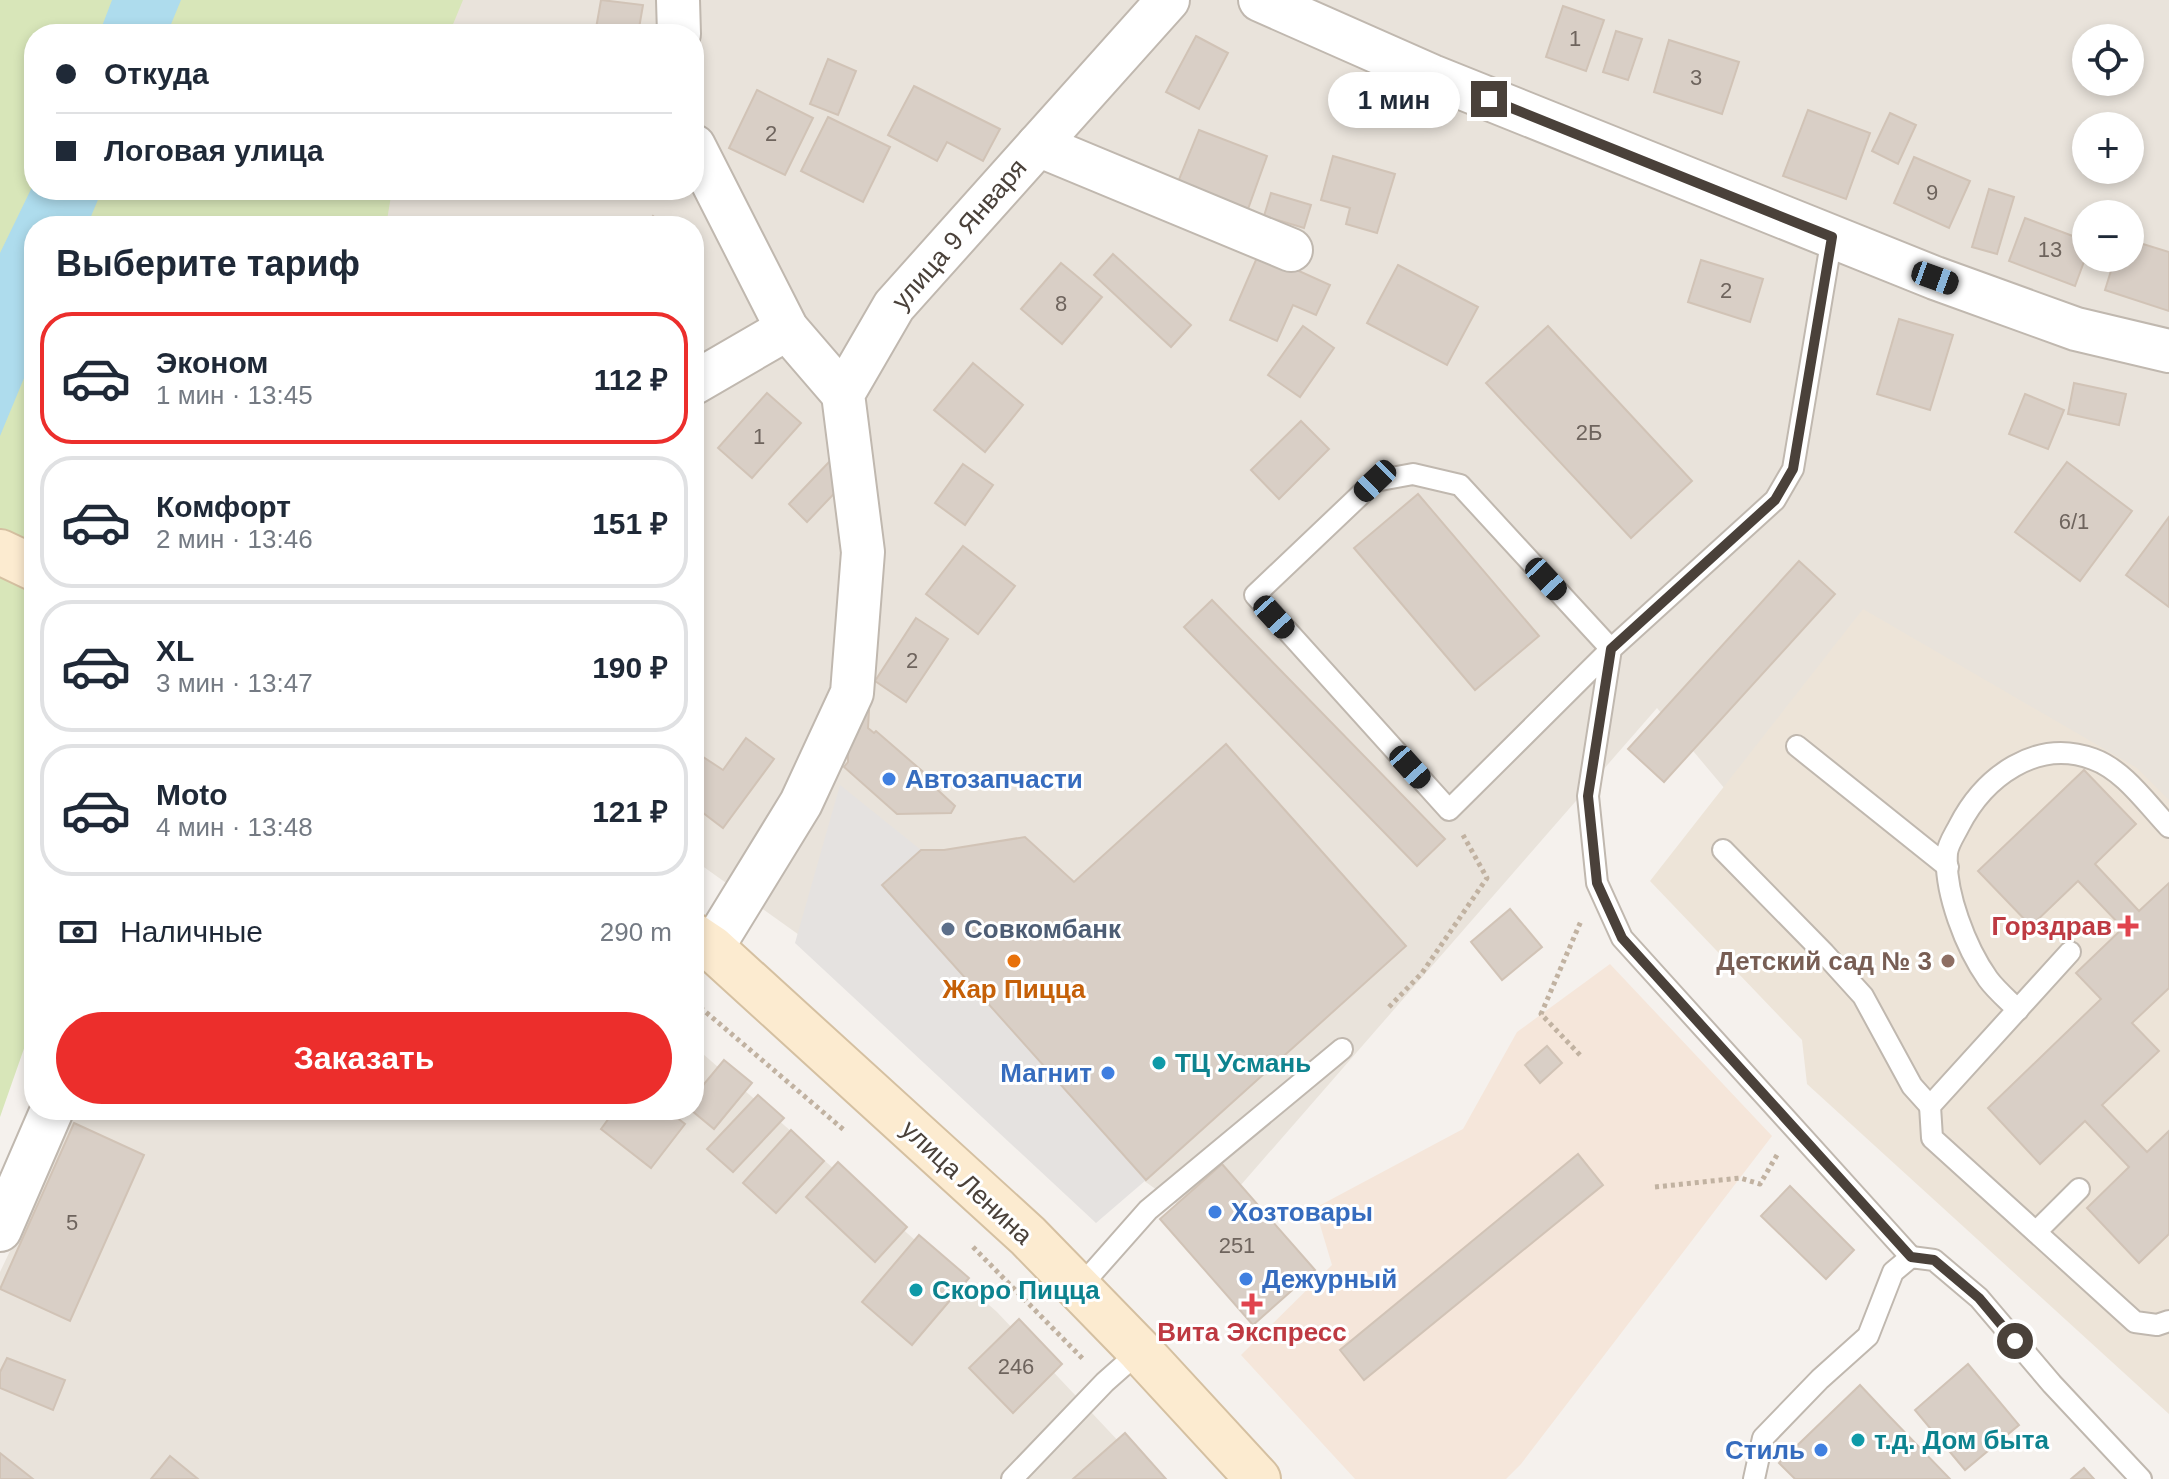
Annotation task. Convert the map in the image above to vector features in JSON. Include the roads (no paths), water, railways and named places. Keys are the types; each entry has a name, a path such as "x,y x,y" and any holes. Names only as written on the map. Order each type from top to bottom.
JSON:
{"main road":[{"path":"0,552 24,563"},
{"name":"улица Ленина","path":"704,943 1028,1236 1258,1479"}],"street":[{"path":"678,0 679,24"},
{"name":"улица 9 Января","path":"843,394 894,306 1168,0"},
{"path":"1260,0 1432,76 1935,278 2076,329 2169,351"},
{"name":"улица 9 Января","path":"1038,145 1291,250"},
{"path":"704,166 787,329 843,394 863,552 852,693 801,803 704,941"},
{"path":"704,377 787,329"},
{"path":"0,1230 48,1120"}],"lane":[{"path":"1611,649 1460,485 1413,474 1375,481 1255,595 1449,810 1611,649 1775,500 1793,469 1832,237"},
{"path":"1611,649 1588,796 1597,883 1622,938 1911,1257 1934,1260 1979,1298 2052,1384 2141,1479"},
{"path":"1797,746 1948,867"},
{"path":"2018,1010 1988,979 1965,935 1949,889 1947,851 1967,812 1991,781 2028,759 2064,751 2095,759 2125,780 2169,827"},
{"path":"1723,850 1863,996 1912,1086 1930,1106 1932,1138 2135,1322 2157,1325 2169,1321"},
{"path":"1930,1106 2070,952"},
{"path":"1079,1288 1148,1210 1342,1049"},
{"path":"2036,1232 2079,1189"},
{"path":"1754,1479 1763,1438 1820,1379 1868,1336 1893,1272 1911,1257"},
{"path":"1012,1479 1105,1382 1140,1351"}],"water":[{"path":"112,0 181,0 171,24 103,24"},
{"path":"26,200 98,200 91,216 24,216 24,378 0,436 0,253"}],"place":[{"name":"Автозапчасти","path":"889,779"},
{"name":"Горздрав","path":"2128,926"},
{"name":"Совкомбанк","path":"948,929"},
{"name":"Жар Пицца","path":"1014,961"},
{"name":"Детский сад № 3","path":"1948,961"},
{"name":"ТЦ Усмань","path":"1159,1063"},
{"name":"Магнит","path":"1108,1073"},
{"name":"Хозтовары","path":"1215,1212"},
{"name":"Дежурный","path":"1246,1279"},
{"name":"Скоро Пицца","path":"916,1290"},
{"name":"Вита Экспресс","path":"1252,1304"},
{"name":"т.д. Дом быта","path":"1858,1440"},
{"name":"Стиль","path":"1821,1450"}]}
